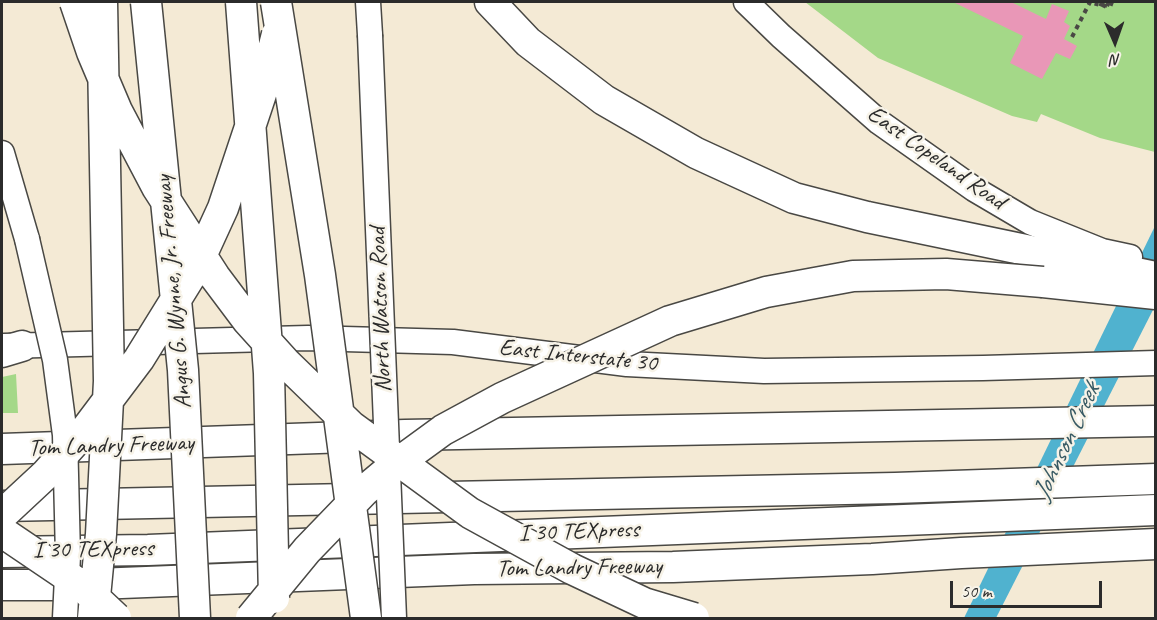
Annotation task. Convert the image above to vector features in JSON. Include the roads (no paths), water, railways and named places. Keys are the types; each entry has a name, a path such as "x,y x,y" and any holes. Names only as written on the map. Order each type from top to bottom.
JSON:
{"highway":[{"path":"75,2 92,52 117,111 156,187 215,277 248,321 286,363 351,426 470,513 582,574 644,603 694,618"},
{"path":"93,618 101,534 109,381 102,2"},
{"name":"Angus G. Wynne, Jr. Freeway","path":"146,2 183,370 195,618"},
{"path":"241,2 269,373 274,618"},
{"path":"276,2 320,275 366,618"},
{"path":"2,514 46,474 87,428 139,359 196,267 223,208 262,93 275,45 283,2"},
{"path":"490,2 528,42 603,100 696,153 794,198 867,217 1155,277"},
{"path":"251,618 307,550 364,492 395,465 443,430 502,398 670,321 766,292 853,276 946,274 1155,294"},
{"name":"Tom Landry Freeway","path":"2,449 405,435 1155,421"},
{"name":"I 30 TEXpress","path":"2,506 895,488 1155,479"},
{"name":"I 30 TEXpress","path":"2,552 148,550 1155,510"},
{"path":"2,532 82,586 116,618"},
{"name":"Tom Landry Freeway","path":"2,585 71,585 474,569 673,567 872,559 961,552 1154,545"},
{"path":"2,607 71,585"}],"main road":[{"name":"North Watson Road","path":"368,2 394,618"},
{"name":"East Copeland Road","path":"746,2 888,129 974,189 1030,222 1102,251 1155,262"},
{"path":"2,153 27,239 55,360 65,435 68,556 65,618"},
{"name":"East Interstate 30","path":"8,348 308,338 453,342 627,364 764,371 1155,363"}],"water":[{"name":"Johnson Creek","path":"1155,226 1155,306 996,618 964,618"}]}
